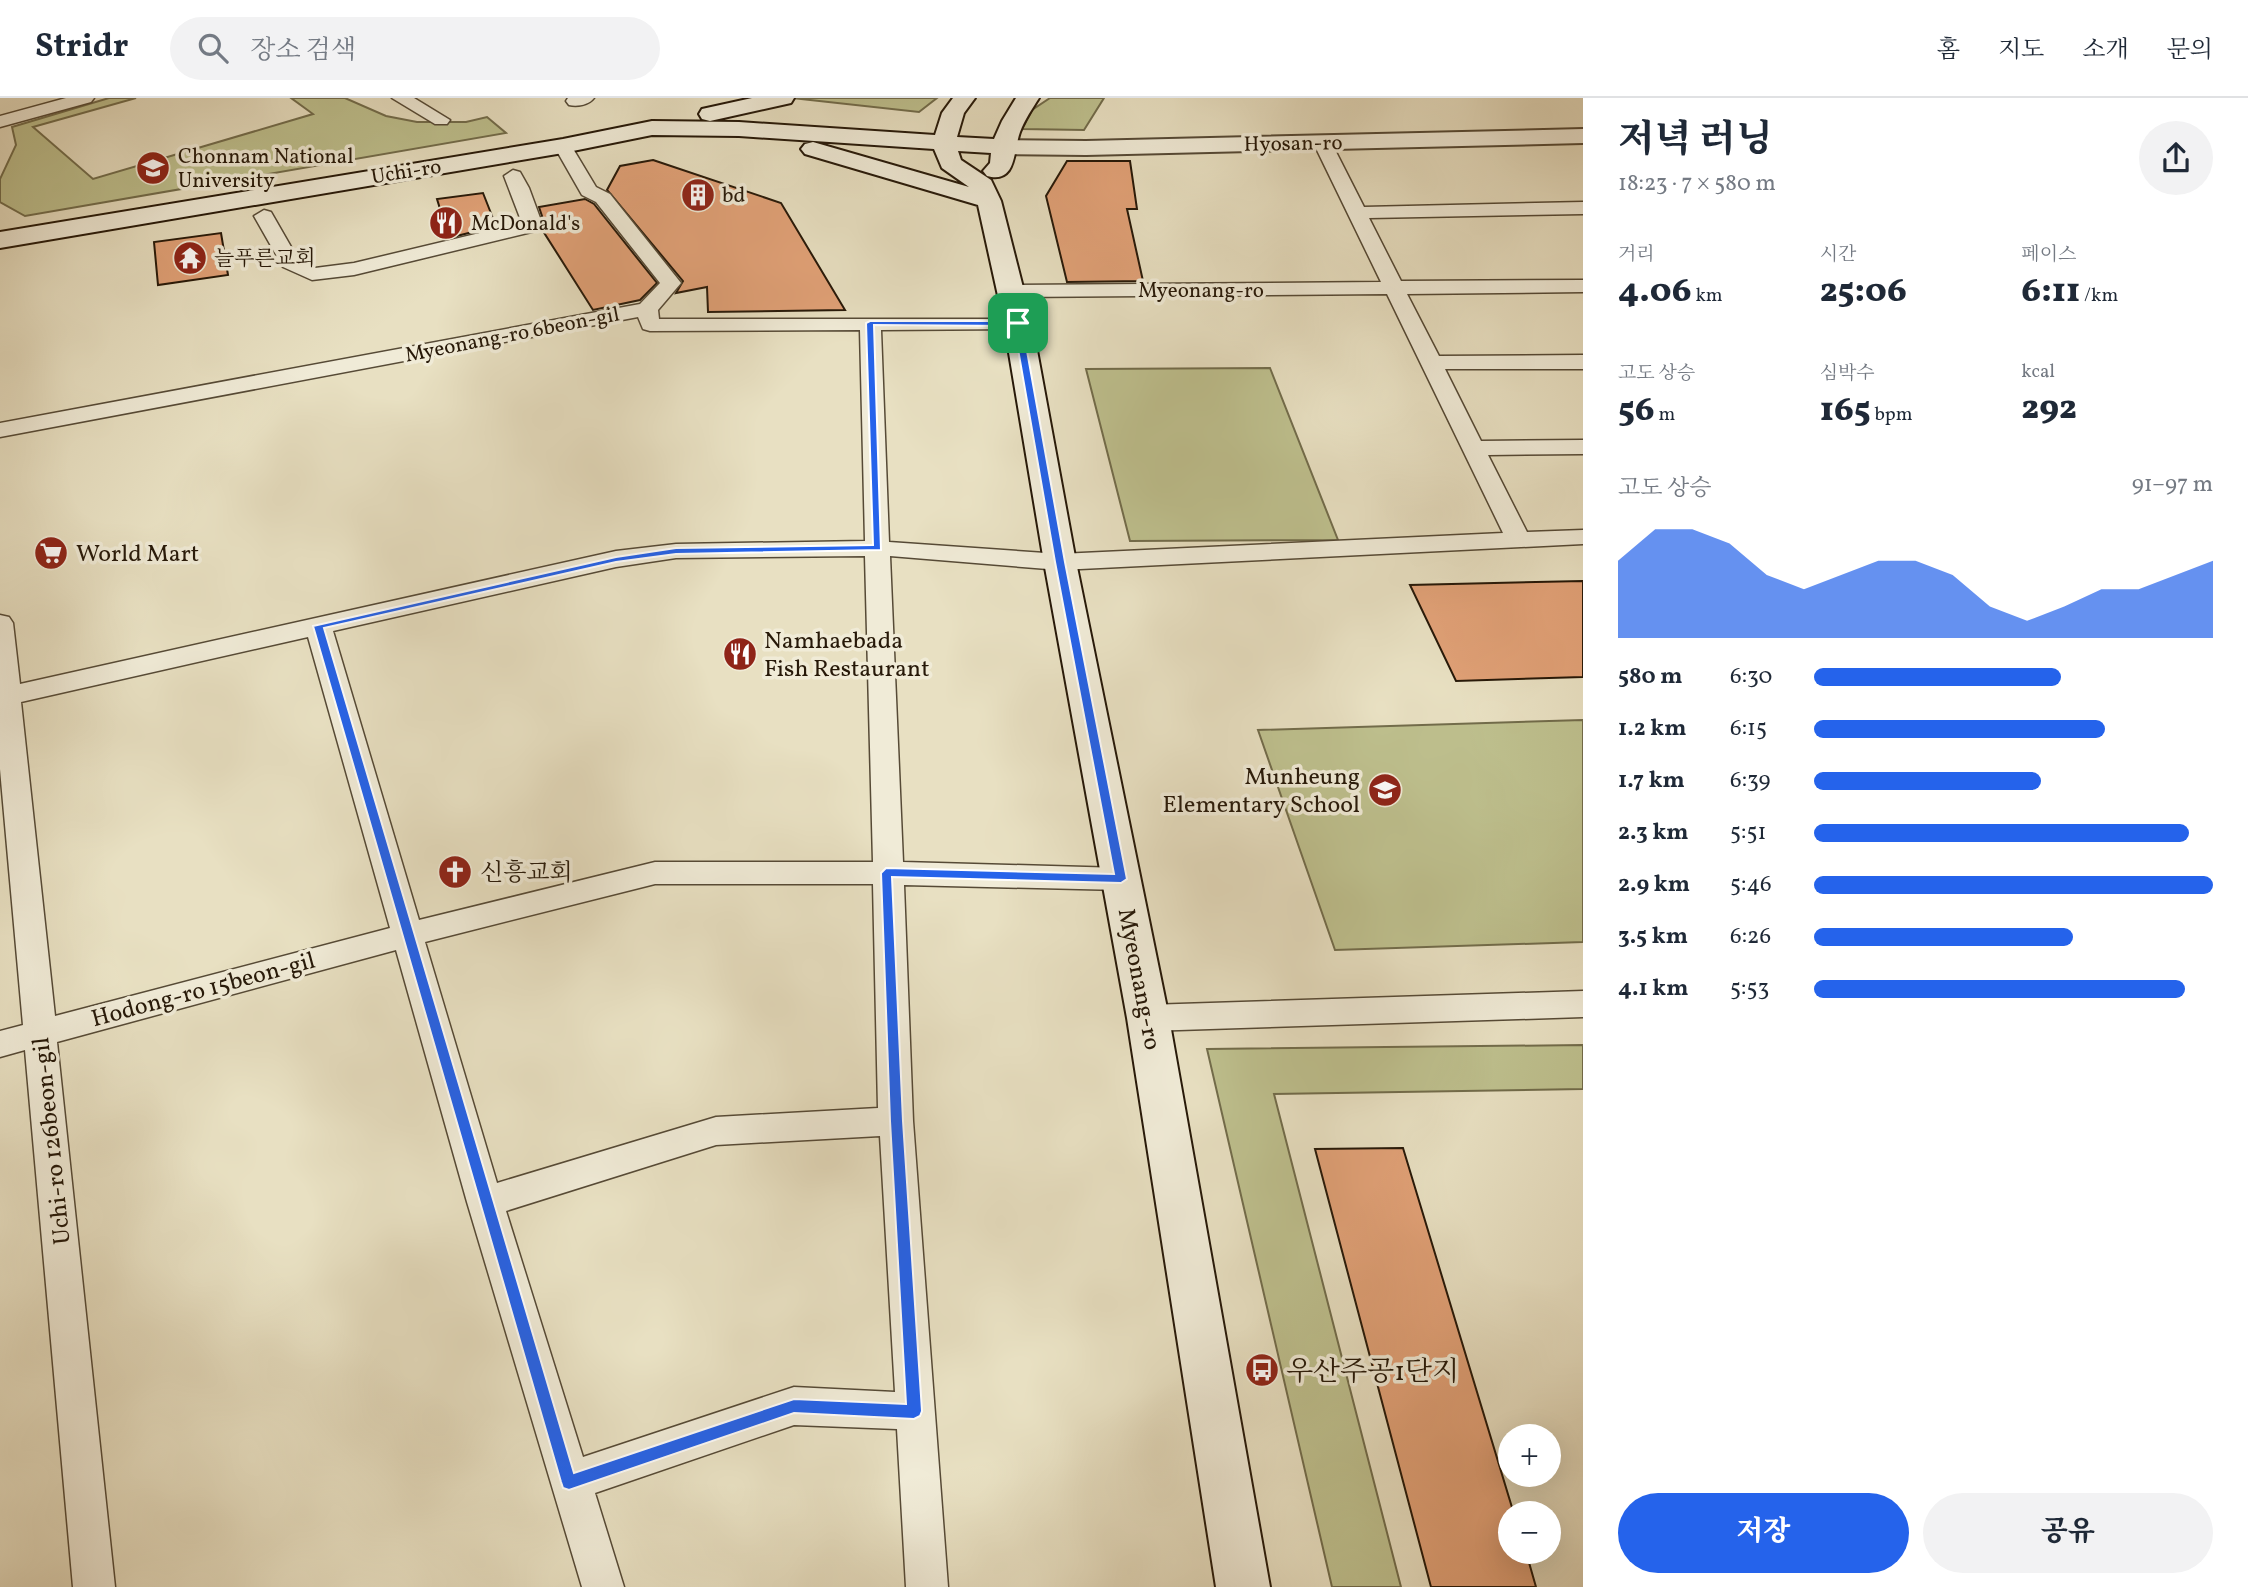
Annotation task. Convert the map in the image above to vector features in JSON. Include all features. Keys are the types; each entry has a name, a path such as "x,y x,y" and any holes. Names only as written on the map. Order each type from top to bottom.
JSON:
{"main road":[{"path":"652,128 783,98"},
{"path":"964,98 953,113 944,143 950,163 985,193"},
{"path":"985,193 1002,165 1002,147 1012,121 1027,98"},
{"name":"Uchi-ro","path":"0,240 563,146 652,128 740,129 944,143"},
{"path":"740,129 985,193"},
{"name":"Hyosan-ro","path":"944,143 1002,147 1583,136"},
{"name":"Myeonang-ro","path":"985,193 1013,307 1148,1018 1243,1587"}],"lane":[{"path":"0,122 85,98"},
{"path":"401,98 441,120"},
{"path":"1322,142 1519,540"},
{"path":"563,146 589,191 603,198 671,283 647,309"},
{"path":"264,216 290,263 312,274 354,270 533,226 513,176"},
{"path":"1356,213 1583,208"},
{"name":"Myeonang-ro","path":"1013,307 1393,289 1583,286"},
{"name":"Myeonang-ro 6beon-gil","path":"0,430 647,309 650,325 870,323 1013,307"},
{"path":"870,323 896,1121 926,1587"},
{"path":"1430,363 1583,362"},
{"path":"1473,448 1583,447"},
{"path":"7,696 616,559 676,551 877,548 1060,562 1583,537"},
{"name":"Uchi-ro 126beon-gil","path":"0,623 94,1587"},
{"path":"318,626 485,1202 603,1587"},
{"name":"Hodong-ro 15beon-gil","path":"0,1044 407,935 656,873 886,873 1121,879"},
{"path":"1148,1018 1583,1004"},
{"path":"485,1202 716,1131 896,1121"},
{"path":"569,1482 794,1406 914,1411"}],"green space":[{"path":"109,98 136,98 33,127 93,179 313,114 291,98 345,98 386,116 417,122 466,122 487,117 506,133 25,216 0,202 0,179 16,145 12,127"},
{"path":"792,98 937,98 919,112"},
{"path":"1050,98 1104,98 1084,130 1022,129 1032,110"},
{"path":"1270,368 1338,540 1130,541 1086,369"},
{"path":"1583,720 1583,942 1335,950 1258,730"},
{"path":"1583,1045 1583,1089 1274,1094 1401,1587 1332,1587 1207,1049"}],"building":[{"path":"653,160 781,203 845,310 708,312 707,287 676,293 683,281 607,190 620,166"},
{"path":"1067,161 1130,161 1137,209 1127,209 1143,281 1067,282 1046,196"},
{"path":"483,193 496,226 449,238 437,199"},
{"path":"585,199 594,204 657,283 640,300 593,310 543,231 545,225 539,207"},
{"name":"늘푸른교회","path":"221,233 228,275 158,285 154,242"},
{"path":"1583,581 1583,677 1456,681 1410,585"},
{"path":"1403,1148 1498,1461 1498,1487 1506,1487 1510,1501 1498,1501 1498,1564 1529,1564 1536,1587 1431,1587 1315,1149"}],"place":[{"name":"Chonnam National University","path":"153,168"},
{"name":"bd","path":"698,195"},
{"name":"McDonald's","path":"446,223"},
{"name":"늘푸른교회","path":"190,258"},
{"name":"World Mart","path":"51,553"},
{"name":"Namhaebada Fish Restaurant","path":"740,654"},
{"name":"Munheung Elementary School","path":"1385,790"},
{"name":"신흥교회","path":"455,872"},
{"name":"우산주공1단지","path":"1262,1370"}],"route":[{"path":"870,323 1018,323 1060,562 1121,879 886,873 896,1121 914,1411 794,1406 569,1482 318,626 616,559 676,551 877,548 870,323"}]}
